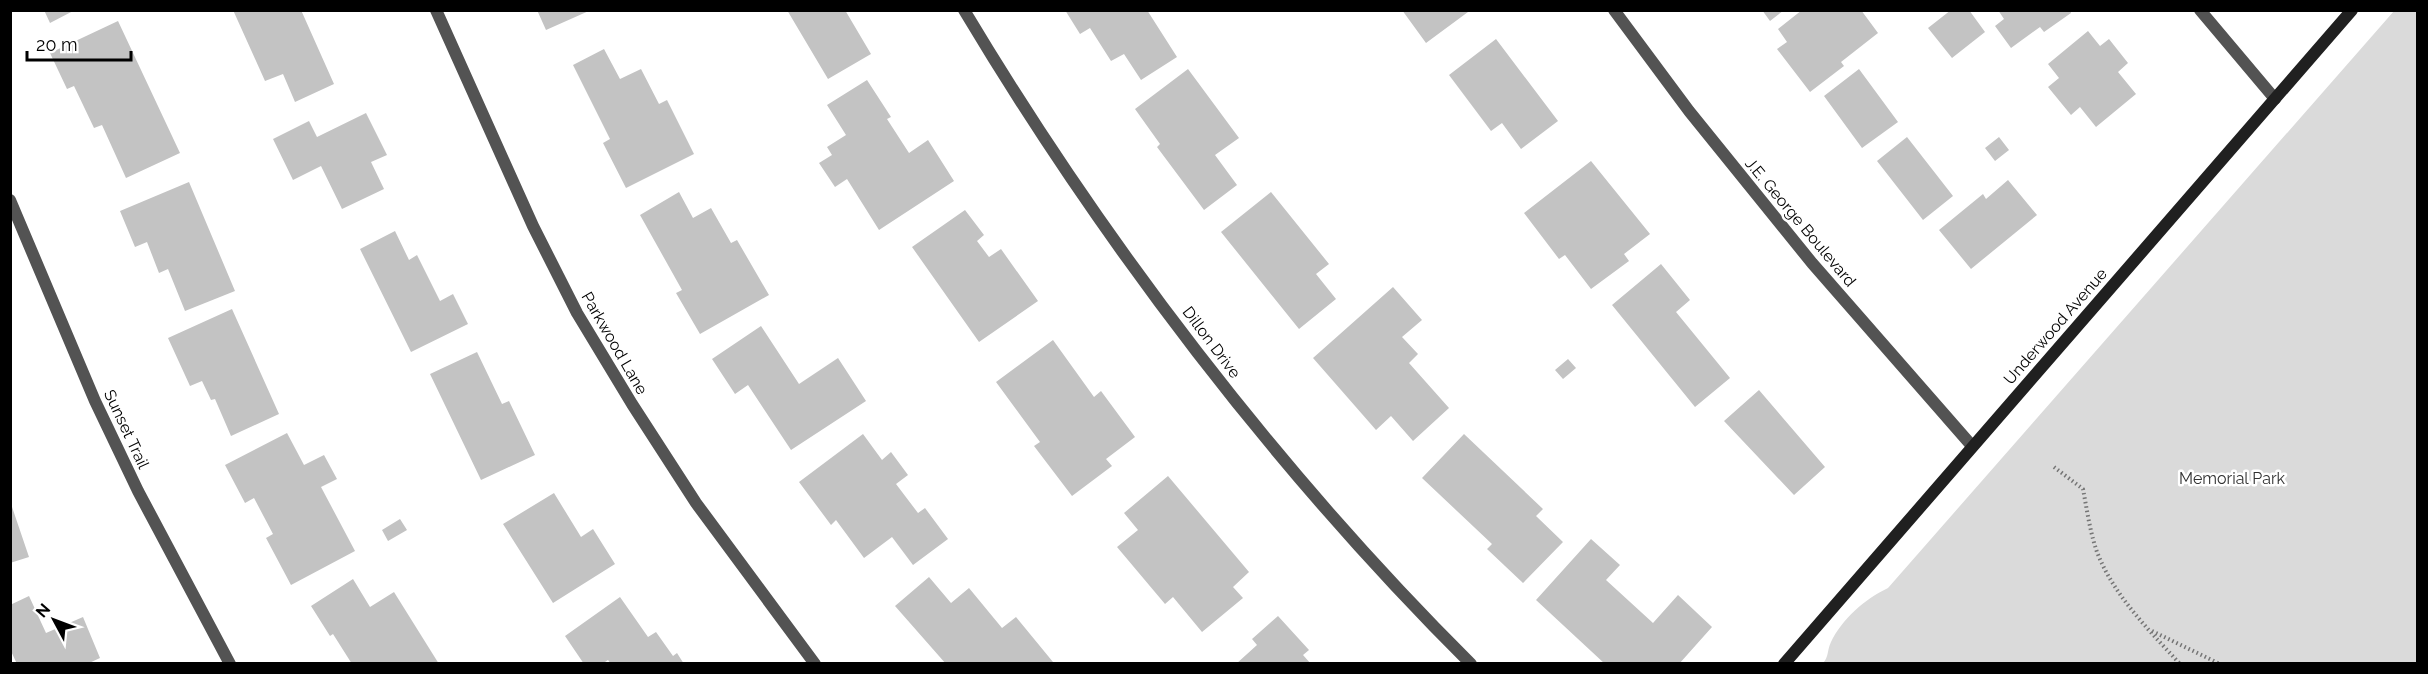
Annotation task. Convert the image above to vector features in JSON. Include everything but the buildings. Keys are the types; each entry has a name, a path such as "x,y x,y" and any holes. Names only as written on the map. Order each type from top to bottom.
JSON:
{"main road":[{"name":"Underwood Avenue","path":"1784,663 2352,10"}],"street":[{"name":"Parkwood Lane","path":"436,10 533,226 577,313 696,503 815,663"},
{"name":"Dillon Drive","path":"964,10 1011,88 1113,239 1220,381 1418,611 1471,663"},
{"name":"J.E. George Boulevard","path":"1614,10 1689,111 1812,263 1972,446"},
{"path":"2200,10 2275,99"},
{"name":"Sunset Trail","path":"10,200 95,401 138,491 230,663"}],"path":[{"path":"2054,467 2083,489 2090,528 2098,554 2119,594 2180,663"},
{"path":"2149,630 2220,663"}],"green space":[{"name":"Memorial Park","path":"2394,11 2418,11 2417,663 1823,663 1841,625 1863,604 1888,588"}]}
